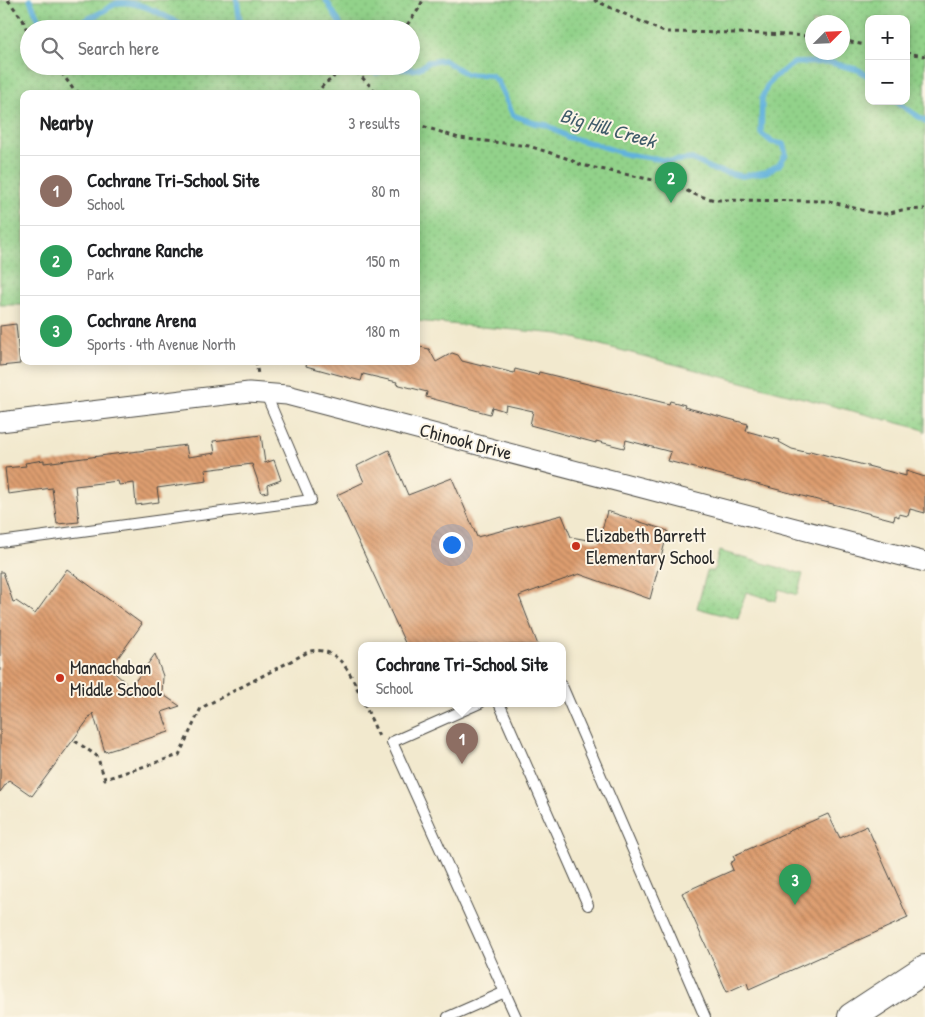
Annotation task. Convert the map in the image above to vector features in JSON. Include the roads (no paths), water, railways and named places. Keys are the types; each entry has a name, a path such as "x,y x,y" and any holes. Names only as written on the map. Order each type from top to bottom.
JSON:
{"street":[{"name":"Chinook Drive","path":"0,422 249,392 262,385 297,397 925,562"},
{"path":"852,1017 925,969"}],"lane":[{"path":"0,542 311,500 262,385"},
{"path":"566,695 705,1017"},
{"path":"471,707 392,742 516,1017"},
{"path":"501,707 588,905"},
{"path":"448,1017 505,992"}],"waterway":[{"name":"Big Hill Creek","path":"30,0 40,20"},
{"name":"Big Hill Creek","path":"237,0 240,20"},
{"name":"Big Hill Creek","path":"326,0 338,20"},
{"name":"Big Hill Creek","path":"85,20 118,3 143,6 172,20"},
{"name":"Big Hill Creek","path":"420,68 428,62 444,60 466,74 491,75 498,82 513,115 534,123 547,125 567,137 625,154 671,161 692,159 714,170 742,176 766,172 779,165 786,154 783,144 772,142 761,133 762,98 773,78 794,63 828,62 859,70 865,74"},
{"name":"Big Hill Creek","path":"901,105 925,121"}],"place":[{"name":"Cochrane Ranche","path":"671,203"},
{"name":"Elizabeth Barrett Elementary School","path":"576,546"},
{"name":"Manachaban Middle School","path":"60,678"},
{"name":"Cochrane Tri-School Site","path":"462,764"},
{"name":"Cochrane Arena","path":"795,905"}]}
